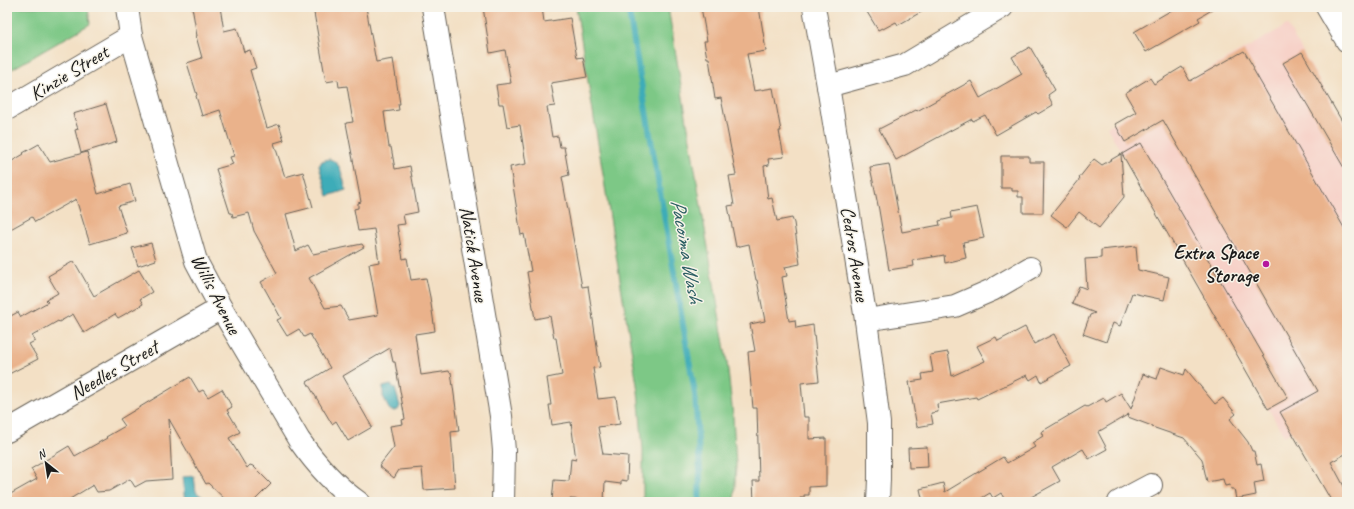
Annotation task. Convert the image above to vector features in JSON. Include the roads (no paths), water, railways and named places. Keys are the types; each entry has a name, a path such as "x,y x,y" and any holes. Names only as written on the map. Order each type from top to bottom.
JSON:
{"street":[{"name":"Willis Avenue","path":"127,7 131,36 196,261 221,308 309,454 330,479 358,502"},
{"name":"Natick Avenue","path":"433,7 501,416 504,451 503,502"},
{"name":"Cedros Avenue","path":"814,7 866,320 879,423 878,502"},
{"path":"828,86 906,66 1002,7"},
{"path":"1328,7 1347,41"},
{"name":"Kinzie Street","path":"7,109 131,36"},
{"path":"866,320 955,306 992,290 1030,268"},
{"name":"Needles Street","path":"7,431 221,308"},
{"path":"1119,502 1150,485"}],"water":[{"path":"329,159 337,163 343,176 346,190 328,196 319,166 322,161"},
{"path":"391,385 395,388 400,406 398,410 394,411 388,408 383,397 383,387"},
{"path":"194,476 196,492 204,498 201,502 185,502 182,477"}],"waterway":[{"name":"Pacoima Wash","path":"628,7 695,394 700,471 699,502"}],"place":[{"name":"Extra Space Storage","path":"1266,264"}]}
